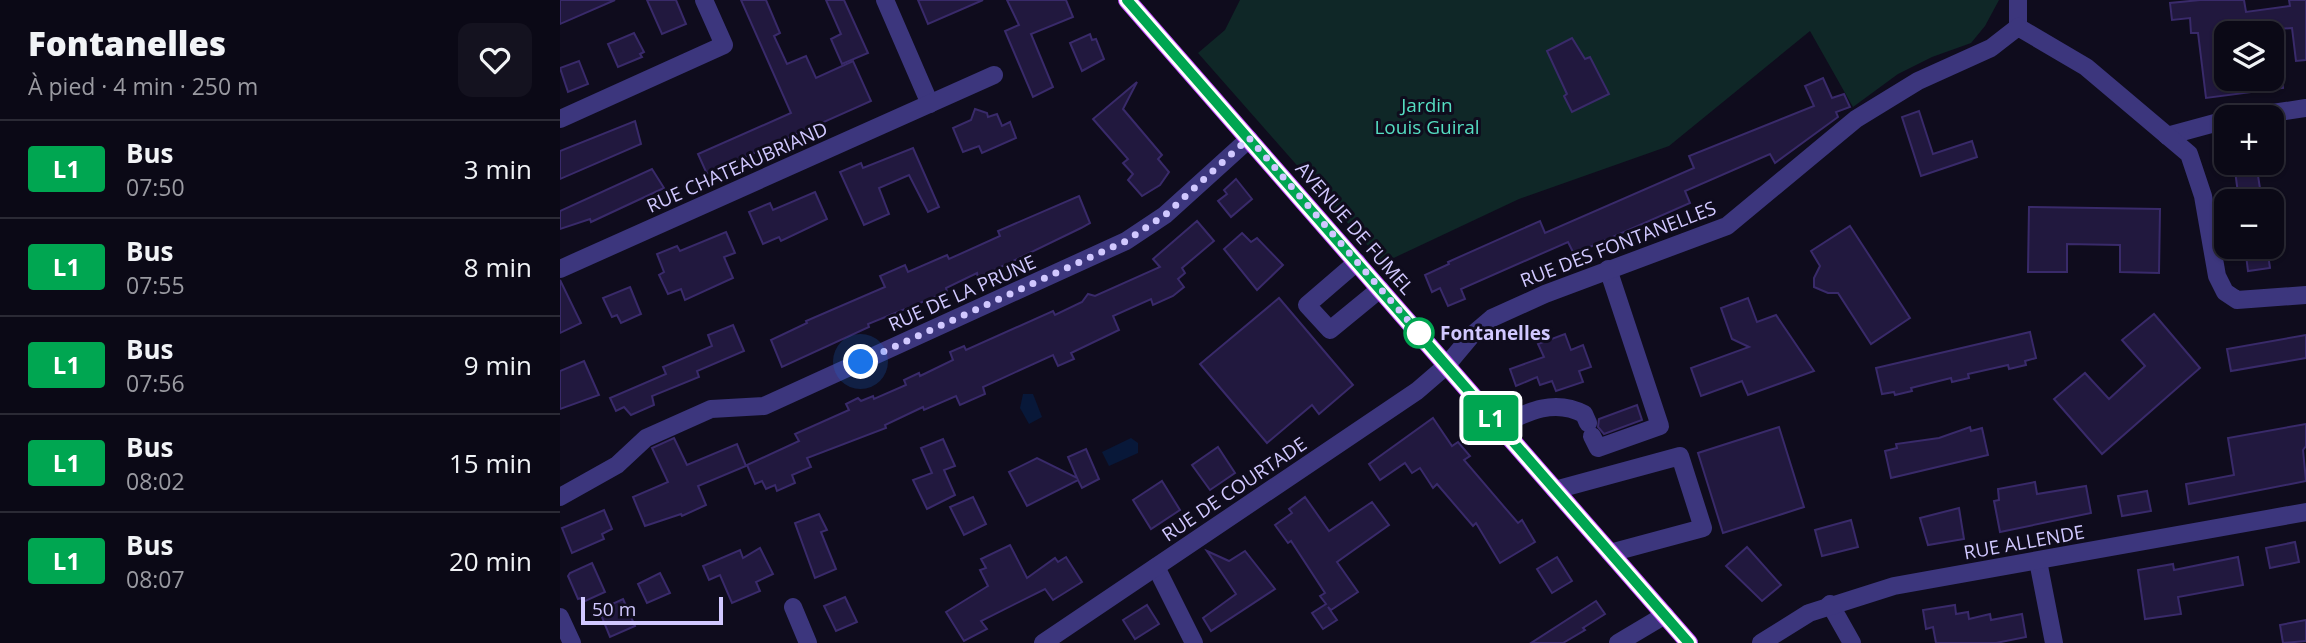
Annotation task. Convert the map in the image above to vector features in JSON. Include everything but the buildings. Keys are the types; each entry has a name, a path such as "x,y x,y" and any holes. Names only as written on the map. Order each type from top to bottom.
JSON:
{"main road":[{"name":"AVENUE DE FUMEL","path":"1127,0 1689,643"}],"street":[{"path":"560,119 724,45 704,0"},
{"path":"885,0 930,104"},
{"path":"2018,0 2018,27 2086,67 2189,153 2203,196 2217,276 2225,292 2238,300 2306,295"},
{"name":"RUE DES FONTANELLES","path":"1446,366 1472,335 1492,318 1608,269 1727,226 1856,119 1917,81 1991,48 2018,27"},
{"name":"RUE CHATEAUBRIAND","path":"560,269 993,75"},
{"path":"2284,111 2306,108"},
{"path":"2167,135 2214,123"},
{"name":"RUE DE LA PRUNE","path":"560,497 617,465 646,438 711,409 764,406 1126,241 1165,215 1249,138"},
{"path":"1357,262 1307,305 1330,330 1380,289"},
{"path":"1498,426 1531,410 1569,405 1584,414 1598,448 1660,426 1608,269"},
{"name":"RUE DE COURTADE","path":"1043,643 1417,391 1446,366"},
{"path":"1555,490 1680,456 1703,528 1611,553"},
{"name":"RUE ALLENDE","path":"1761,643 1788,623 1830,604 1894,586 2306,512"},
{"path":"2038,561 2054,643"},
{"path":"1156,567 1194,643"},
{"path":"1830,604 1853,643"},
{"path":"793,607 808,643"},
{"path":"1618,643 1665,615"},
{"path":"560,617 572,643"}],"green space":[{"name":"Jardin Louis Guiral","path":"1240,0 1999,0 1985,26 1971,43 1932,57 1898,74 1853,107 1810,31 1669,146 1519,199 1383,263 1198,53 1225,30"}],"water":[{"path":"1023,394 1033,394 1042,417 1029,424 1020,408"},
{"path":"1131,438 1138,443 1138,453 1109,466 1102,452"}],"bus line":[{"name":"L1","path":"1127,0 1689,643"}],"place":[{"name":"Fontanelles","path":"1419,333"}],"route":[{"path":"861,362 1126,241 1165,215 1249,138 1419,333"}]}
